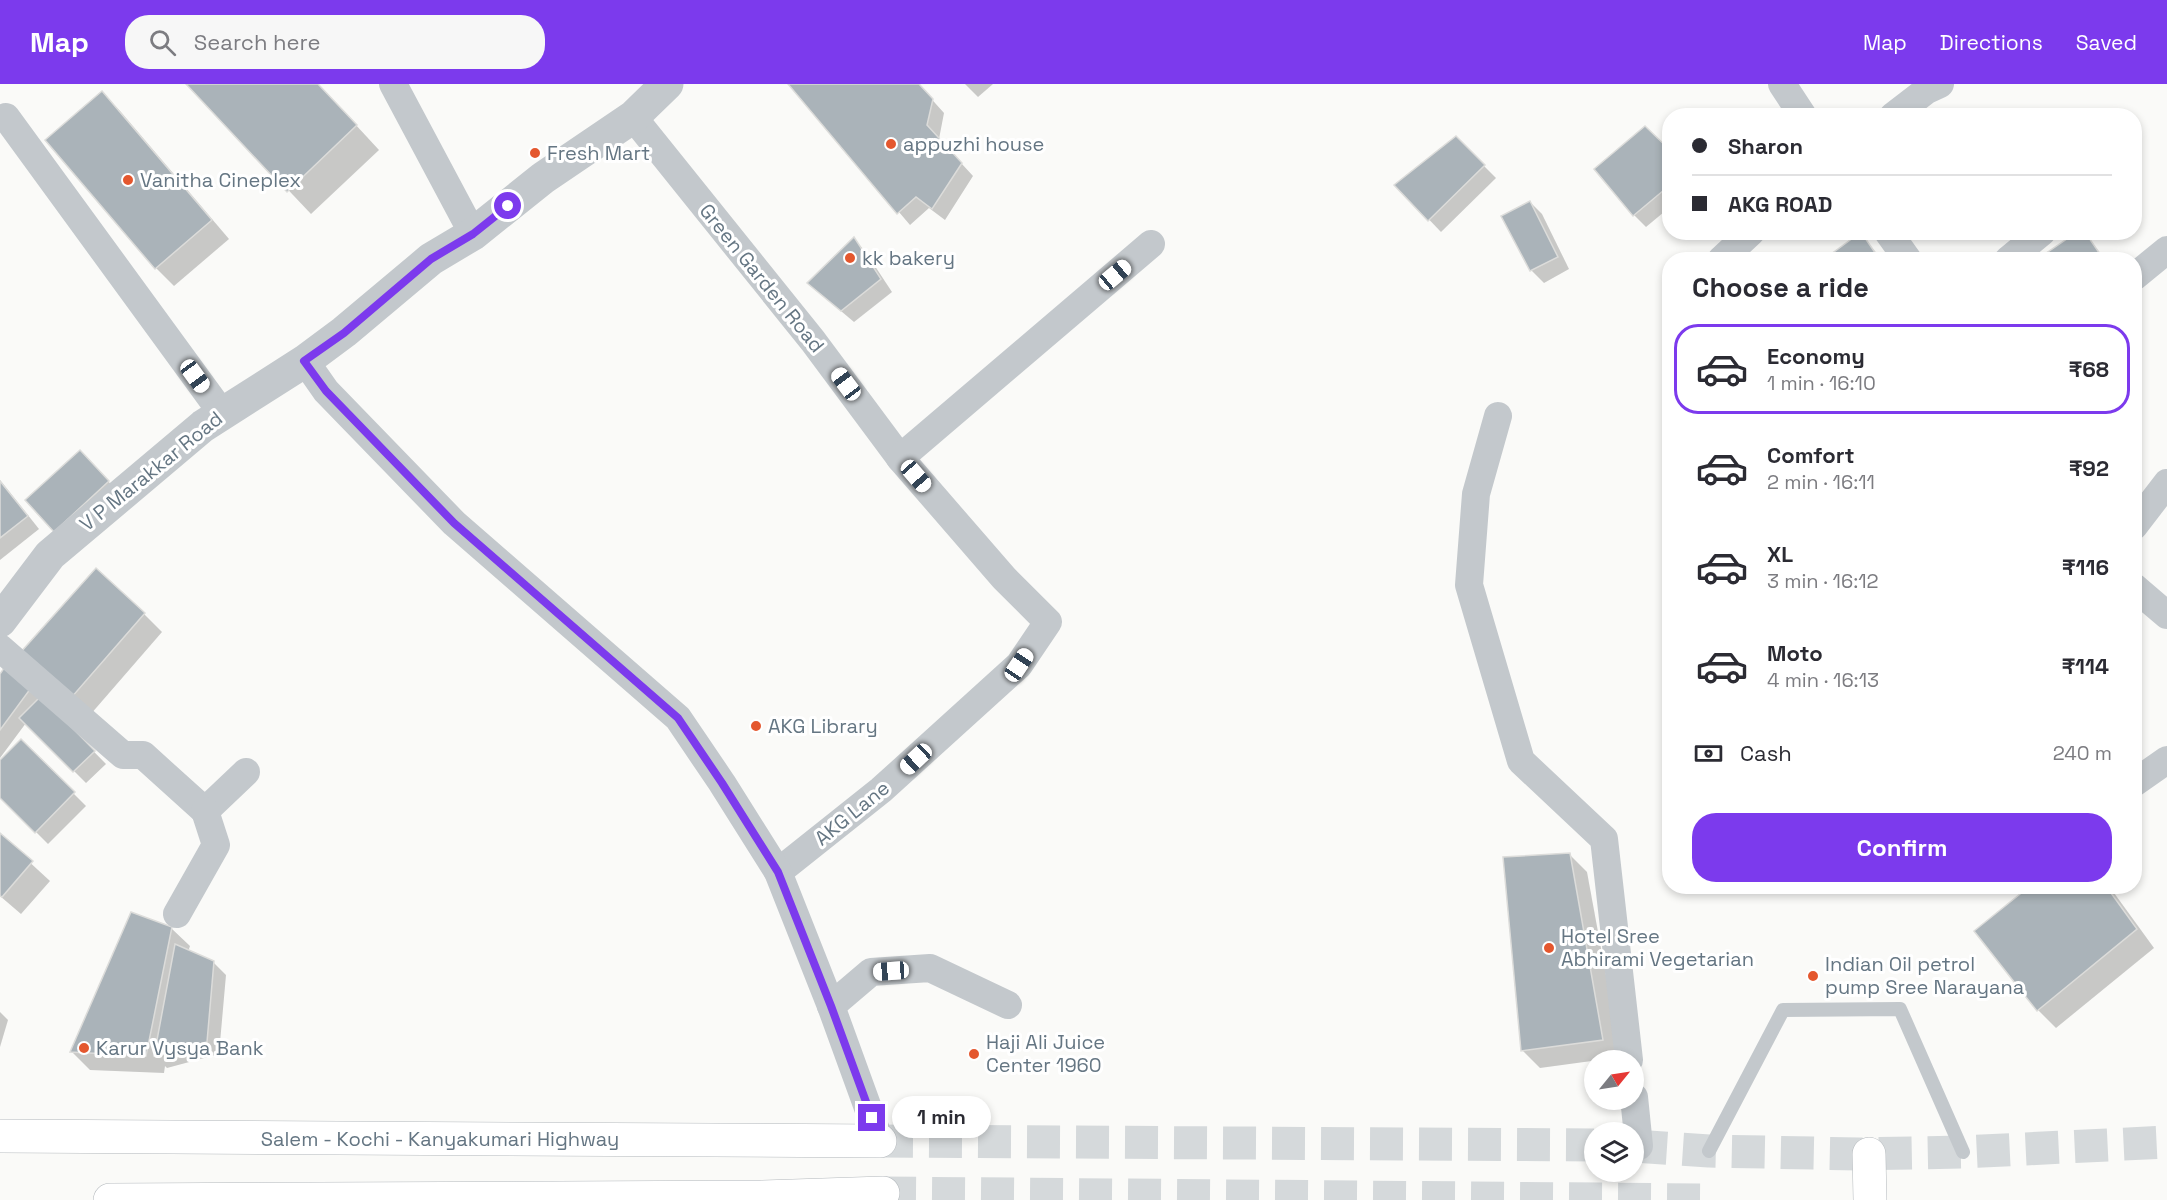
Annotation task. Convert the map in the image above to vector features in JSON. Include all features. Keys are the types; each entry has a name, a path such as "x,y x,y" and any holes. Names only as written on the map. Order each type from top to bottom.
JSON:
{"highway":[{"name":"Salem - Kochi - Kanyakumari Highway","path":"0,1136 880,1141"},
{"path":"1869,1154 1869,1200"},
{"path":"110,1200 761,1199 883,1193"}],"street":[{"path":"393,84 473,234"},
{"name":"V P Marakkar Road","path":"5,603 50,555 203,426 344,333 431,259 473,234 543,178 633,117 667,84"},
{"path":"1782,84 1798,108"},
{"path":"1904,108 1940,84"},
{"path":"6,117 222,413"},
{"name":"Green Garden Road","path":"633,117 813,341 900,458 1004,578 1048,622"},
{"path":"1730,252 1742,240"},
{"path":"2018,252 2032,240"},
{"path":"900,458 1151,244"},
{"path":"2142,270 2167,250"},
{"path":"304,361 326,391 454,523 678,718 778,872 831,1006 880,1141"},
{"path":"1498,416 1476,494 1468,585 1521,761 1604,839 1628,1050"},
{"path":"2142,516 2167,483"},
{"path":"2142,594 2167,615"},
{"name":"AKG Lane","path":"778,872 881,790 1019,665 1048,622"},
{"path":"0,648 123,755 142,755 205,811 216,845 177,915"},
{"path":"2142,777 2167,760"},
{"path":"205,811 246,772"},
{"path":"831,1006 871,972 930,968 1008,1005"}],"lane":[{"path":"1709,1152 1783,1010 1900,1009 1963,1152"}],"building":[{"path":"186,84 318,84 357,125 287,192"},
{"name":"appuzhi house","path":"788,84 919,84 933,99 927,125 962,163 932,209 916,197 897,214"},
{"name":"Vanitha Cineplex","path":"102,91 212,220 155,269 45,140"},
{"path":"1645,126 1662,142 1662,192 1633,216 1594,169"},
{"path":"1456,136 1485,165 1428,221 1394,185"},
{"path":"1530,201 1558,257 1530,271 1501,216"},
{"name":"kk bakery","path":"854,237 881,279 841,311 807,283"},
{"path":"1850,240 1866,240 1875,252 1834,252"},
{"path":"2065,240 2090,240 2099,252 2048,252"},
{"path":"80,450 109,481 54,532 25,500"},
{"path":"0,481 28,516 0,538"},
{"path":"96,568 145,613 71,698 20,653"},
{"path":"4,668 31,688 0,730 0,674"},
{"path":"41,696 95,751 73,772 19,718"},
{"path":"21,739 75,792 35,833 0,798 0,760"},
{"path":"0,833 33,861 2,897 0,896"},
{"name":"Hotel Sree Abhirami Vegetarian","path":"1570,853 1603,1040 1521,1051 1503,857"},
{"path":"2020,894 2112,894 2137,929 2037,1011 1974,931"},
{"path":"131,912 172,927 146,1056 70,1052"},
{"path":"175,944 214,961 207,1042 154,1056"}],"tunnel":[{"path":"880,1141 1584,1145"},
{"path":"1644,1147 1709,1151 1859,1154 1963,1152 2167,1142"},
{"path":"883,1193 1710,1200"}],"place":[{"name":"appuzhi house","path":"891,144"},
{"name":"Fresh Mart","path":"535,153"},
{"name":"Vanitha Cineplex","path":"128,180"},
{"name":"kk bakery","path":"850,258"},
{"name":"AKG Library","path":"756,726"},
{"name":"Hotel Sree Abhirami Vegetarian","path":"1549,948"},
{"name":"Indian Oil petrol pump Sree Narayana","path":"1813,976"},
{"name":"Karur Vysya Bank","path":"84,1048"},
{"name":"Haji Ali Juice Center 1960","path":"974,1054"}],"route":[{"path":"508,206 473,234 431,259 344,333 304,361 326,391 454,523 678,718 778,872 872,1118"}]}
